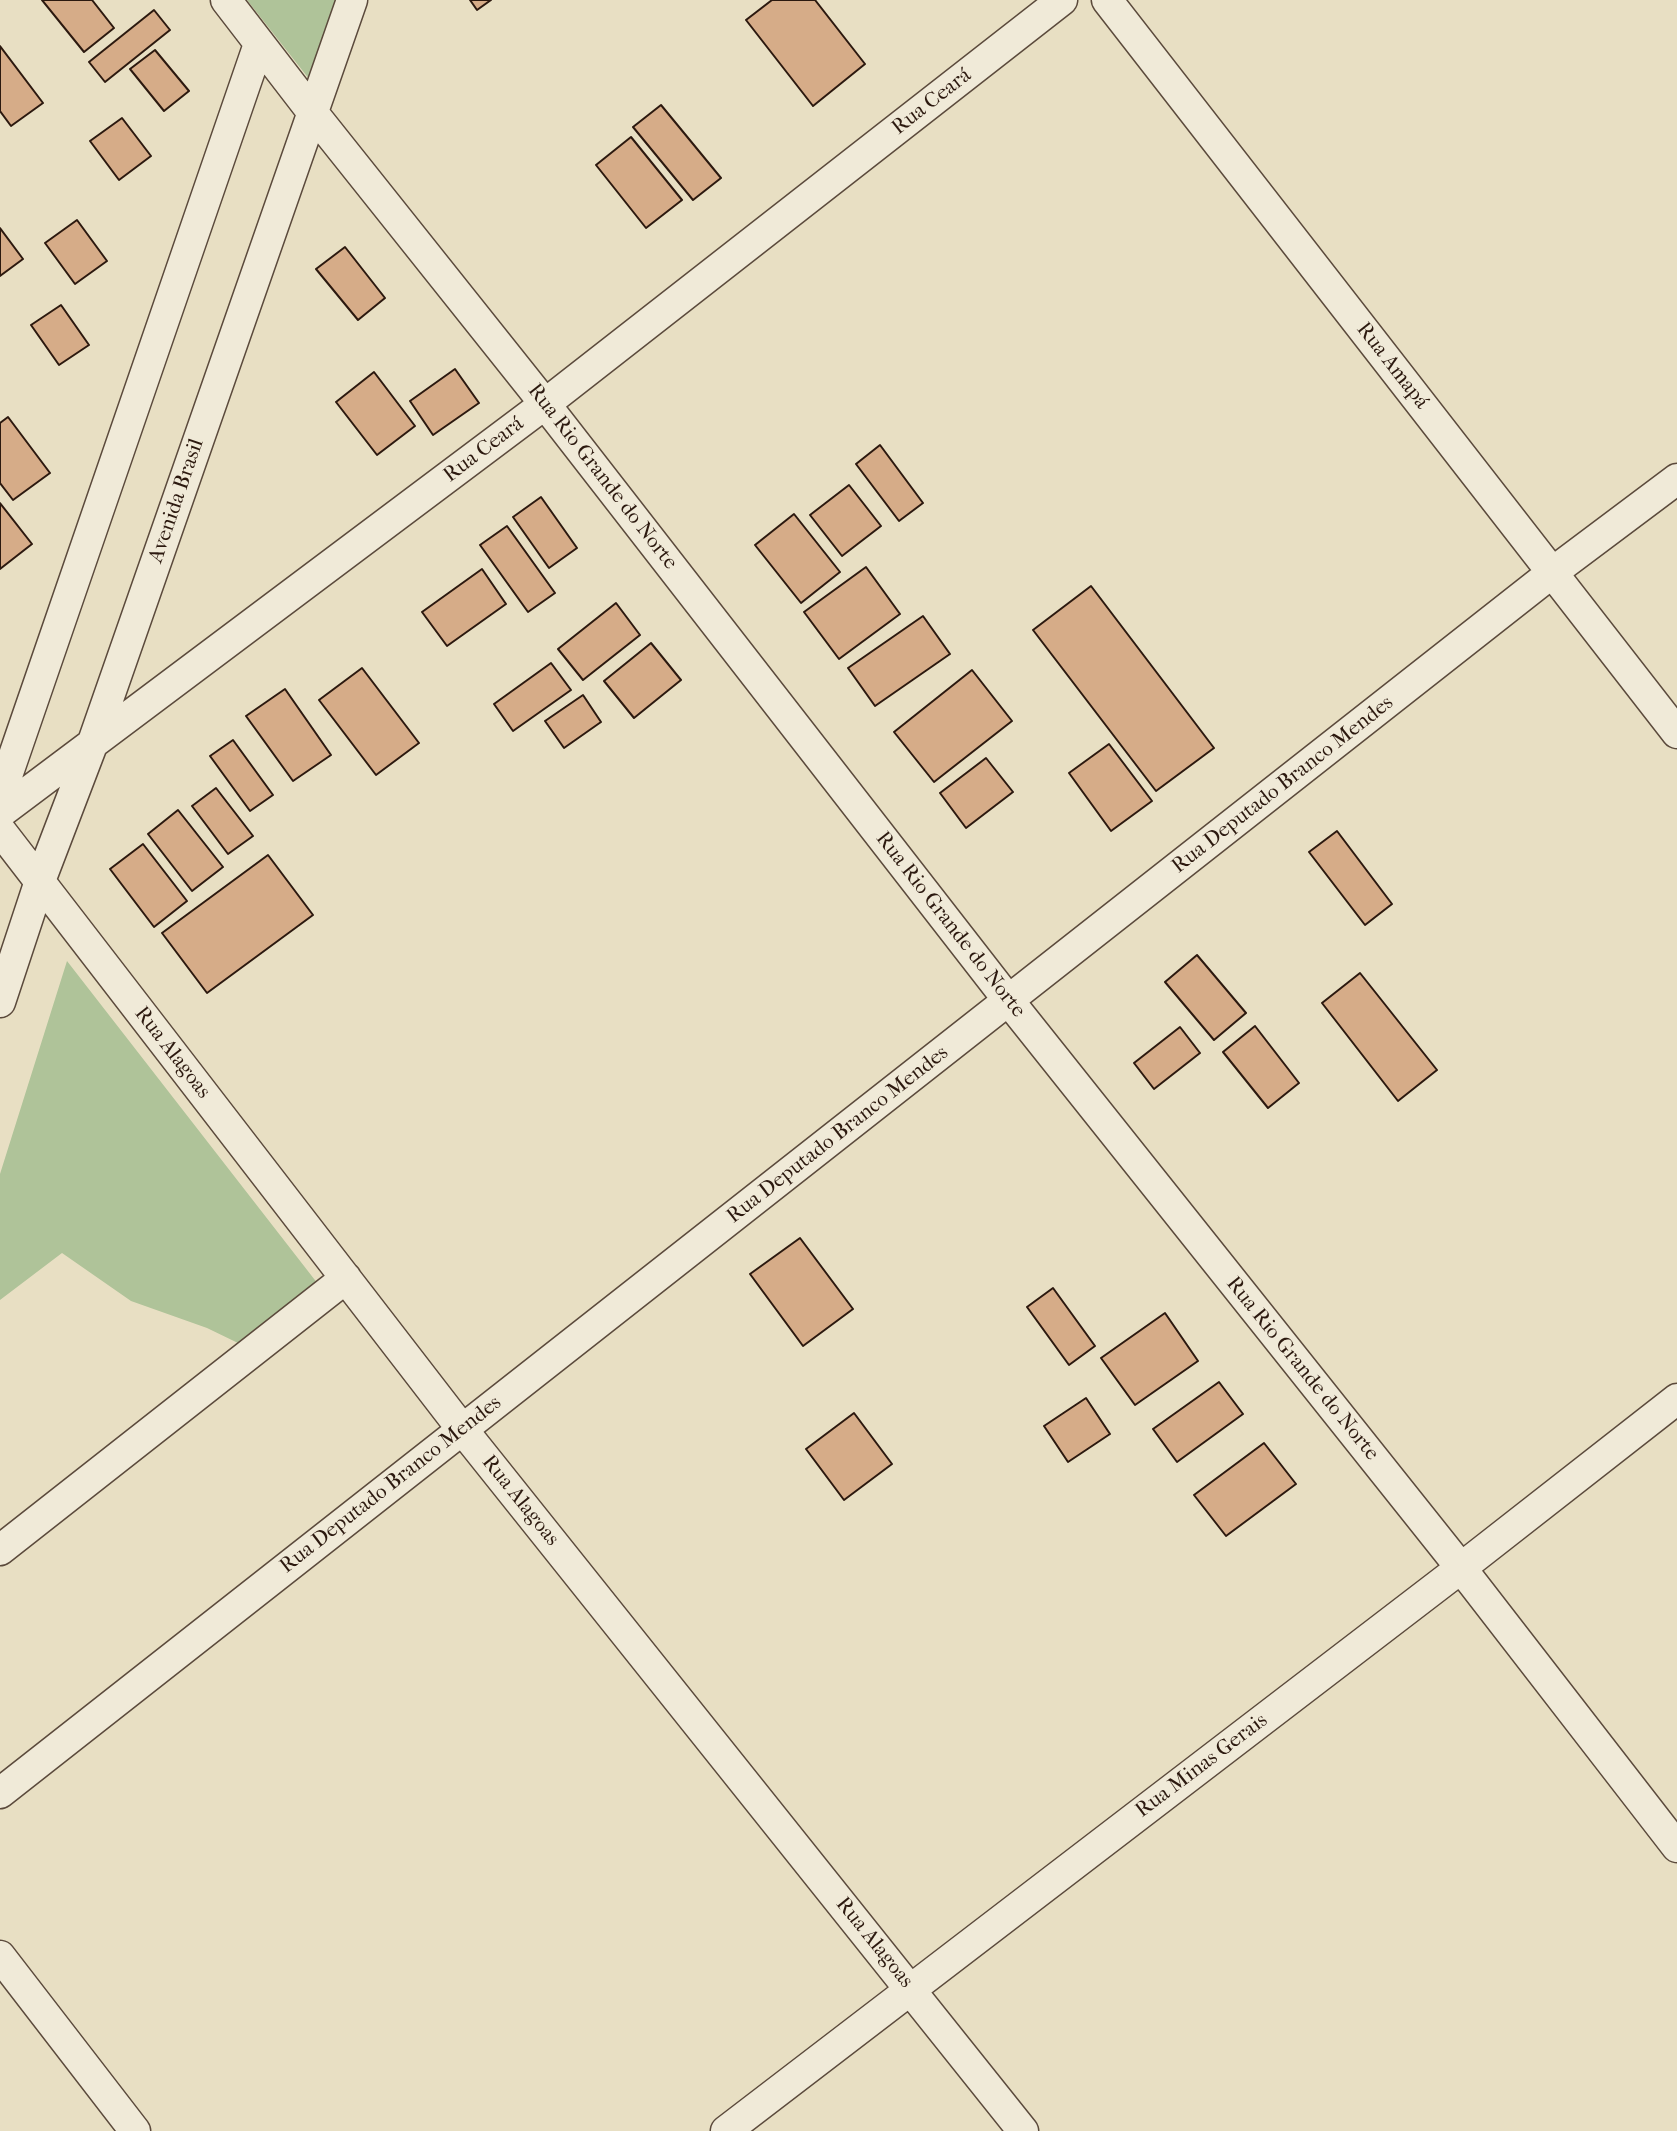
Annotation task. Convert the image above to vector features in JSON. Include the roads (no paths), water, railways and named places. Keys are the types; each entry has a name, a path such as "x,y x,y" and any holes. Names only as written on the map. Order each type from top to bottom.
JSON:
{"street":[{"name":"Rua Rio Grande do Norte","path":"226,0 545,404 1009,1001 1461,1568 1677,1847"},
{"name":"Avenida Brasil","path":"0,1002 40,881 92,745 352,0"},
{"name":"Rua Ceará","path":"0,813 545,404 1062,0"},
{"name":"Rua Amapá","path":"1107,0 1677,733"},
{"path":"0,796 259,44"},
{"name":"Rua Deputado Branco Mendes","path":"0,1793 1553,572 1677,479"},
{"name":"Rua Alagoas","path":"0,830 462,1429 1023,2131"},
{"path":"0,1550 346,1278"},
{"name":"Rua Minas Gerais","path":"726,2131 1461,1568 1677,1399"},
{"path":"0,1956 135,2131"}]}
